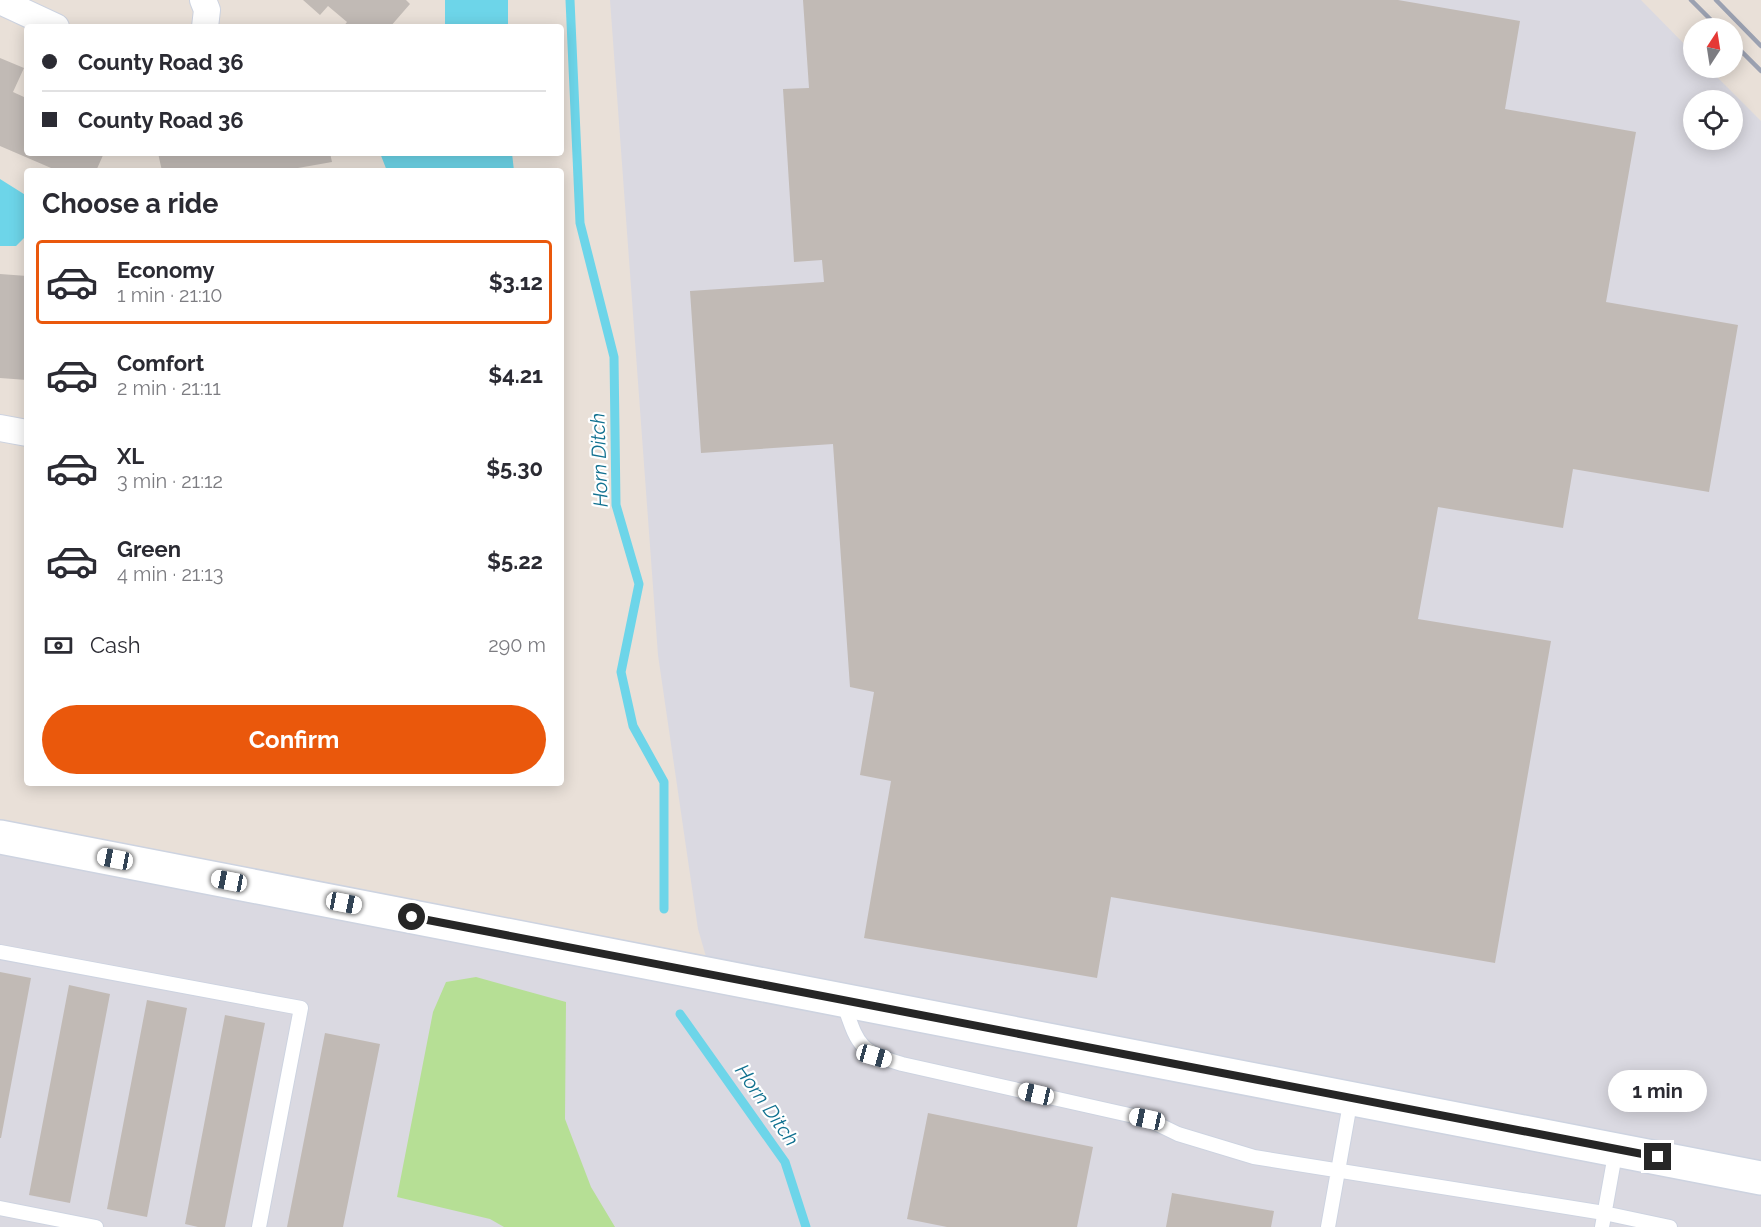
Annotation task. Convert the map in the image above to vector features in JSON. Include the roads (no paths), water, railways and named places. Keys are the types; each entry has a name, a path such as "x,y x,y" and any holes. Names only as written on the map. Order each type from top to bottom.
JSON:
{"street":[{"path":"0,2 36,0"},
{"path":"203,0 207,10 205,24"},
{"path":"0,2 49,24"},
{"path":"0,428 24,432"},
{"path":"0,837 1761,1178"}],"lane":[{"path":"0,952 302,1008 259,1227"},
{"path":"842,1000 857,1041 874,1056 1147,1119 1178,1134 1254,1157 1339,1168 1603,1220 1670,1227"},
{"path":"1328,1227 1351,1098"},
{"path":"1603,1220 1617,1149"},
{"path":"0,1208 96,1227"}],"water":[{"path":"445,0 508,0 508,24 445,24"},
{"path":"381,156 512,156 514,168 386,168"},
{"path":"0,179 24,194 24,238 16,246 0,246"}],"waterway":[{"name":"Horn Ditch","path":"570,0 580,223 614,357 616,505 639,584 621,672 633,726 664,782 664,909"},
{"name":"Horn Ditch","path":"680,1014 785,1162 806,1227"}],"railway":[{"path":"1691,0 1709,18"},
{"path":"1716,0 1761,46"},
{"path":"1743,53 1761,71"}]}
